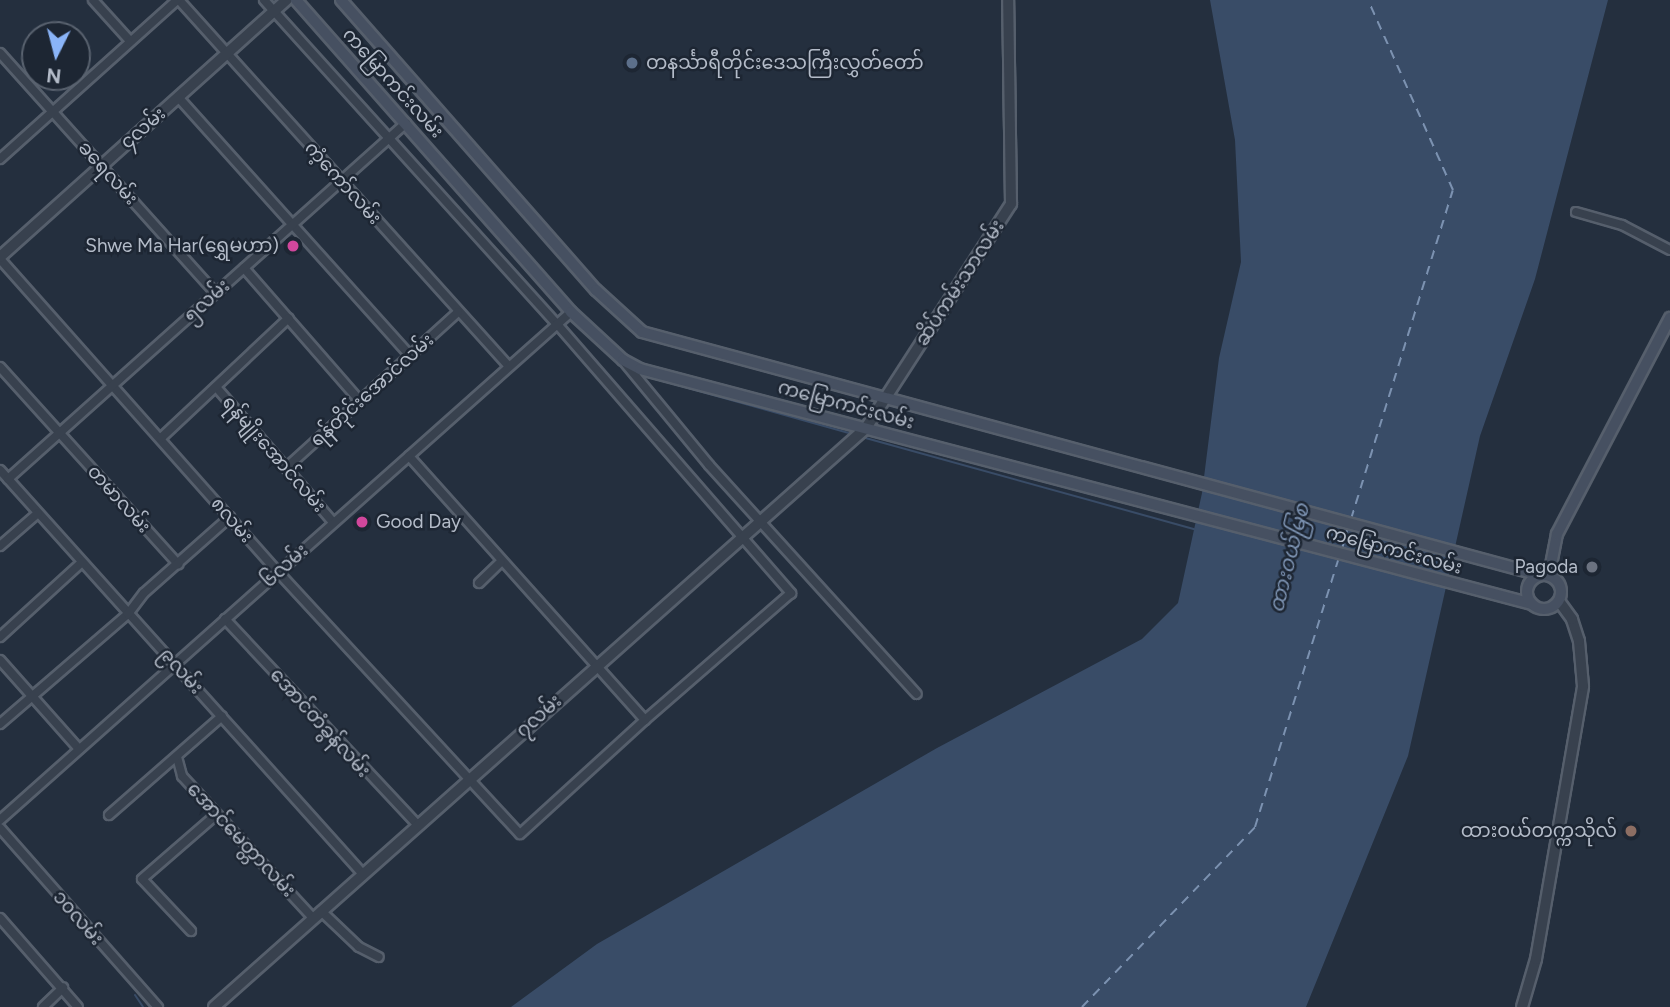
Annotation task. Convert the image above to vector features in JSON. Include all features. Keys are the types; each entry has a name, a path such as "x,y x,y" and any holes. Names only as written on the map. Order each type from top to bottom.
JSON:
{"main road":[{"name":"ကမြောကင်းလမ်း","path":"296,0 571,312 623,360 1055,479 1532,604"},
{"name":"ကမြောကင်းလမ်း","path":"341,0 628,322 655,338 1545,575"},
{"path":"1545,575 1559,584 1559,601 1544,609 1532,604 1528,587 1545,575 1557,534 1670,318"}],"street":[{"path":"93,0 130,41"},
{"path":"2,155 178,0"},
{"name":"ကံ့ကော်လမ်း","path":"178,0 228,52 508,365"},
{"path":"264,0 557,324 790,588 789,598 645,720 593,667 409,456"},
{"name":"၄လမ်း","path":"0,258 101,164 286,0"},
{"name":"ဆိပ်ကမ်းသာလမ်း","path":"866,428 1011,204 1008,0"},
{"name":"ခရေလမ်း","path":"0,53 215,293"},
{"path":"178,97 410,356"},
{"name":"၅လမ်း","path":"8,479 406,123"},
{"path":"1576,212 1622,225 1670,250"},
{"name":"၈လမ်း","path":"0,258 279,573 520,834 645,720"},
{"path":"244,268 360,401"},
{"name":"ရန်တိုင်းအောင်လမ်း","path":"286,468 458,312"},
{"name":"၆လမ်း","path":"0,820 279,573 508,365 571,312"},
{"path":"160,438 289,318"},
{"path":"623,360 709,465 760,518 917,694"},
{"name":"တမာလမ်း","path":"0,367 178,564"},
{"name":"ရန်မျိုးအောင်လမ်း","path":"216,387 333,522"},
{"name":"၇လမ်း","path":"214,1007 760,518 853,442 866,428"},
{"name":"၉လမ်း","path":"0,470 362,873"},
{"path":"0,545 38,513"},
{"path":"0,724 128,614 229,517"},
{"path":"0,637 82,562"},
{"path":"479,583 501,562"},
{"path":"1522,1007 1536,960 1583,686 1579,641 1572,619 1559,601"},
{"name":"အောင်တံခွန်လမ်း","path":"225,619 417,824"},
{"path":"0,660 79,749"},
{"path":"109,816 222,716"},
{"name":"အောင်မေတ္တာလမ်း","path":"177,757 182,776 216,815 317,915 359,947 379,957"},
{"path":"191,931 142,880 216,815"},
{"name":"၁၀လမ်း","path":"0,828 158,1007"},
{"path":"0,918 78,1007"},
{"path":"43,1007 63,988"}],"water":[{"name":"ထားဝယ်မြစ","path":"1210,0 1608,0 1535,279 1480,436 1408,756 1306,1007 511,1007 597,944 937,748 1142,639 1178,603 1202,493 1219,358 1241,262 1235,140"}],"waterway":[{"path":"652,378 853,434"},
{"path":"862,437 1194,529"},
{"path":"135,995 143,1007"}],"ferry route":[{"path":"1351,519 1453,190 1368,0"},
{"path":"1342,549 1348,527"},
{"path":"1082,1007 1255,827 1339,557"}],"place":[{"name":"တနင်္သာရီတိုင်းဒေသကြီးလွှတ်တော်","path":"632,63"},
{"name":"Shwe Ma Har(‌‌ရွှေမဟာ)","path":"293,246"},
{"name":"Good Day","path":"362,522"},
{"name":"Pagoda","path":"1592,567"},
{"name":"ထားဝယ်တက္ကသိုလ်","path":"1631,831"}]}
